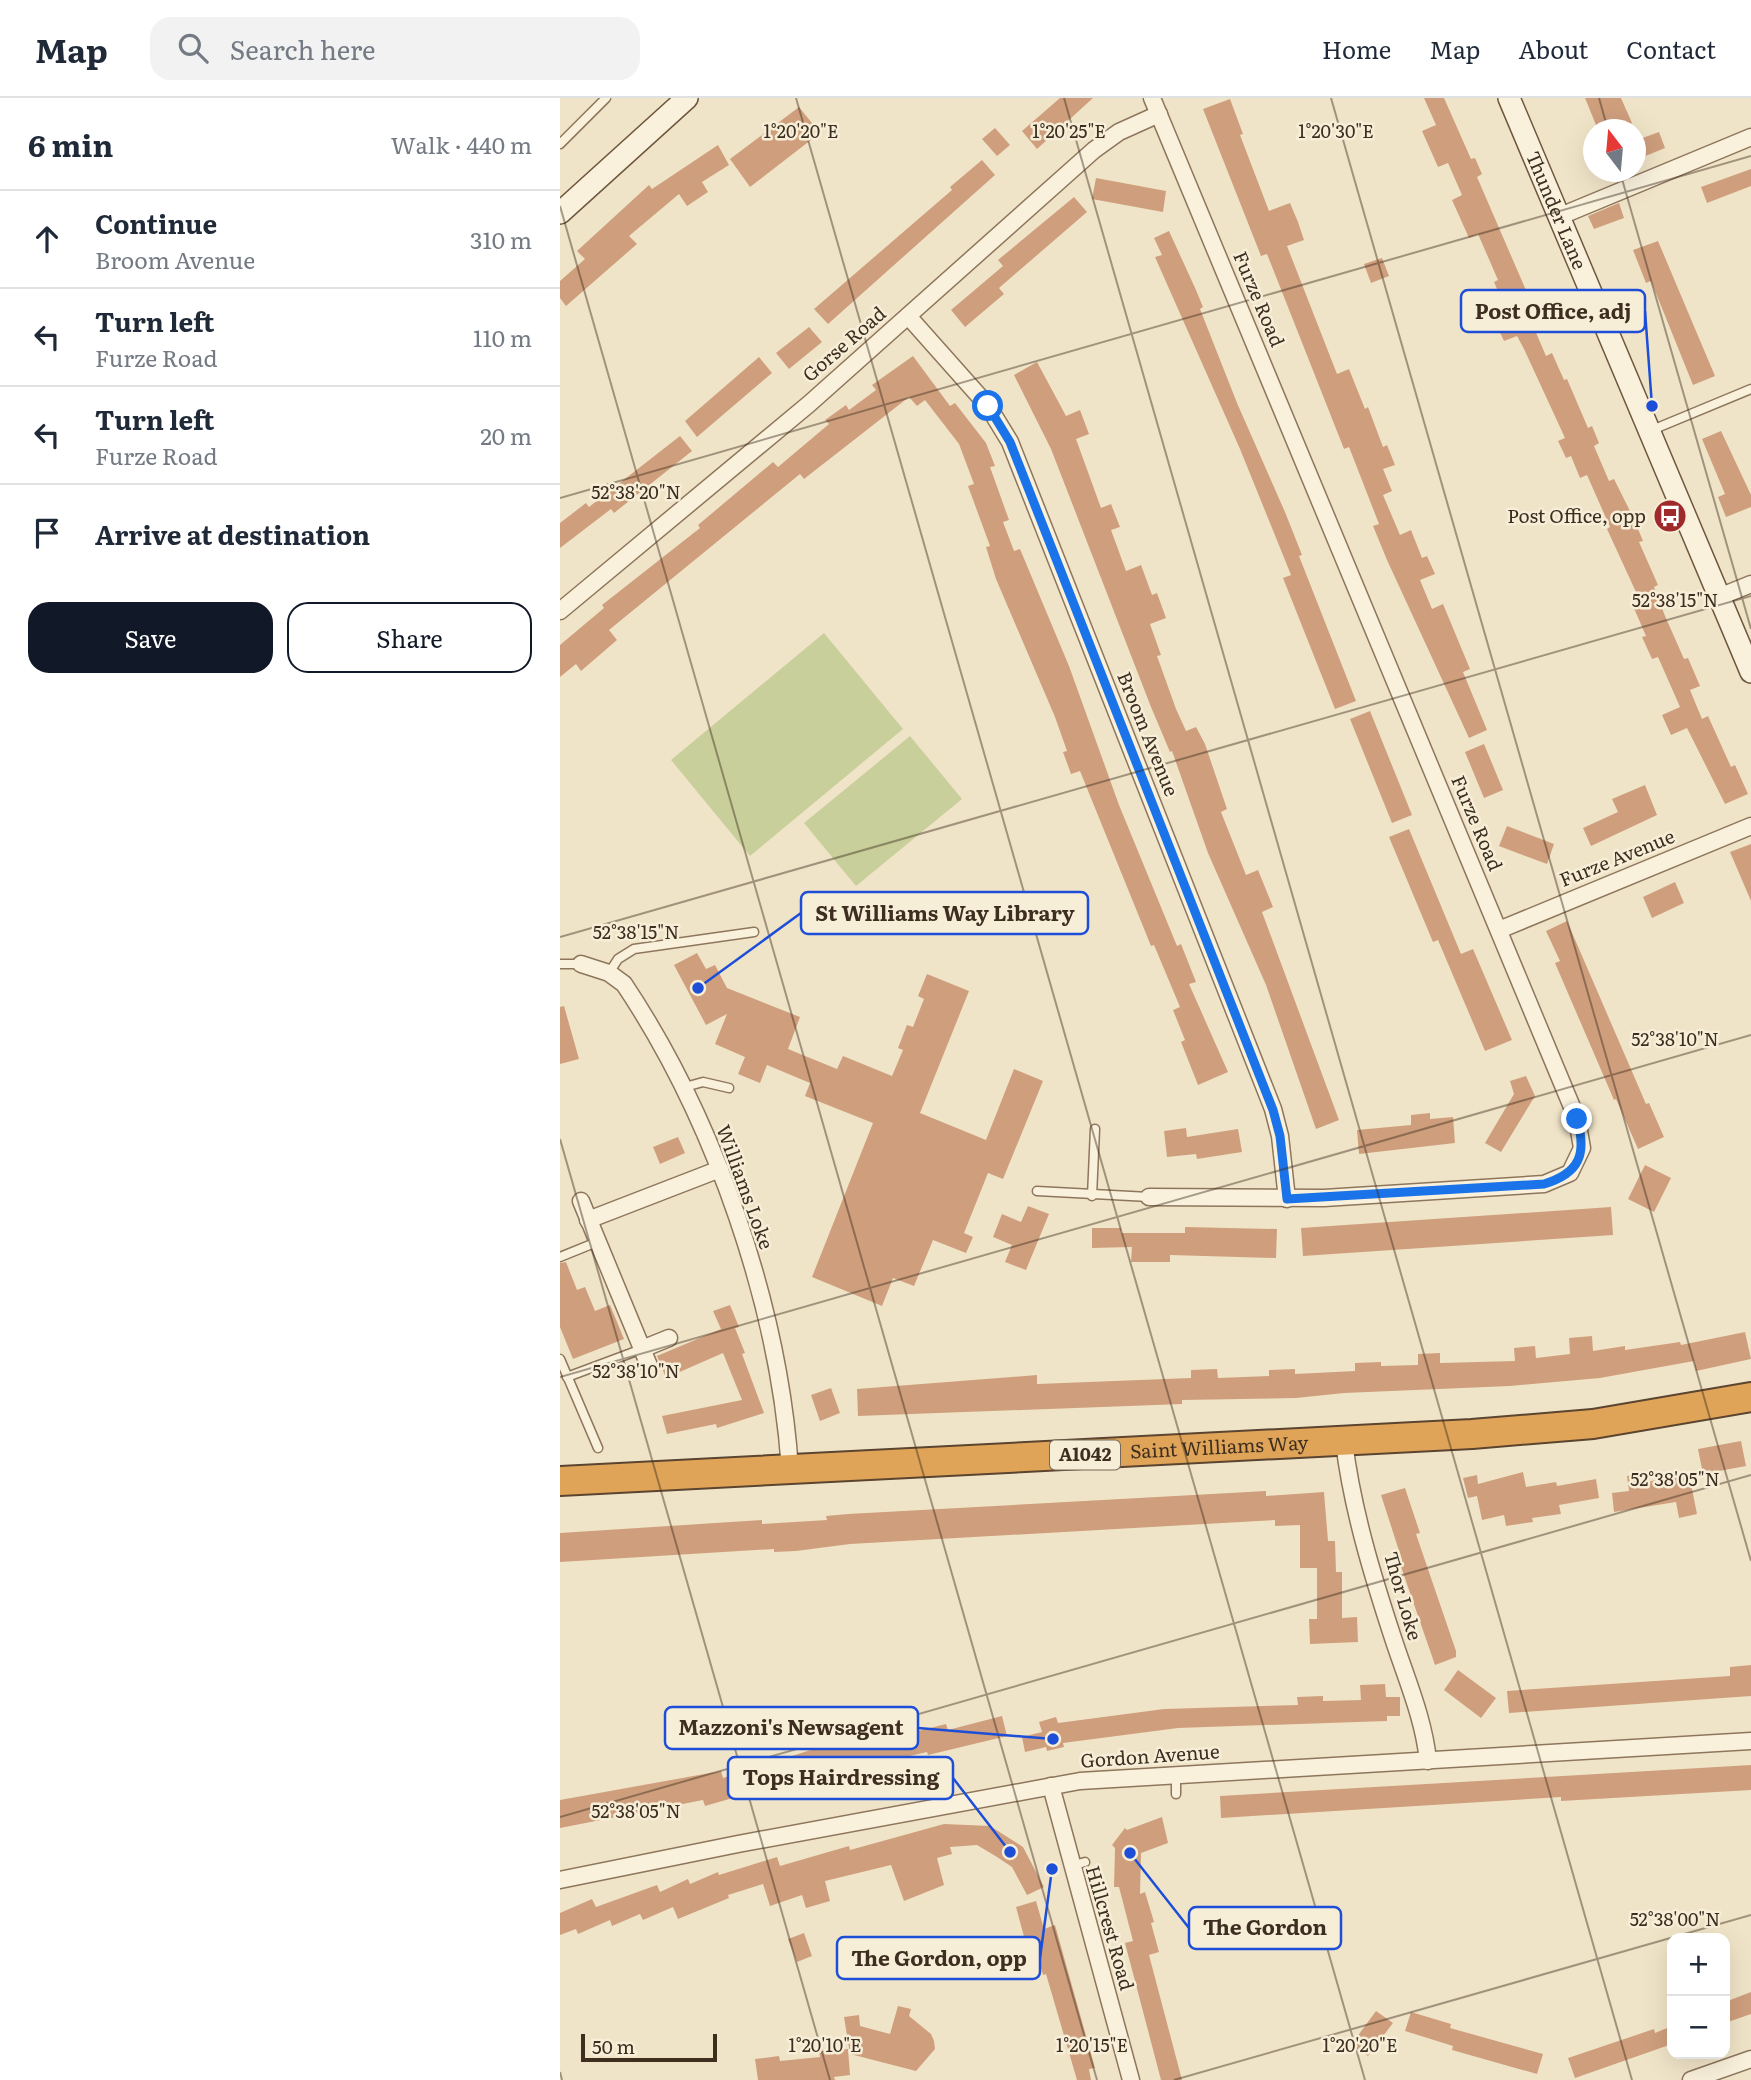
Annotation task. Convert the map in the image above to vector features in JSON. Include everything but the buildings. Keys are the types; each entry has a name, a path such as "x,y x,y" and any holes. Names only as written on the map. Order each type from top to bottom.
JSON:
{"highway":[{"name":"Saint Williams Way","path":"560,1481 1344,1441 1593,1424 1751,1397"}],"street":[{"path":"560,213 687,98"},
{"name":"Furze Road","path":"1149,1197 1287,1199 1544,1184 1570,1172 1582,1148 1577,1119 1152,98"},
{"name":"Thunder Lane","path":"1509,98 1751,672"},
{"name":"Gorse Road","path":"560,611 809,404 1094,150 1119,132 1159,114"},
{"path":"1558,217 1751,137"},
{"name":"Broom Avenue","path":"908,316 988,406 1010,442 1273,1110 1280,1136 1287,1199"},
{"path":"1719,597 1751,584"},
{"name":"Furze Avenue","path":"1499,930 1751,826"},
{"name":"Williams Loke","path":"581,964 609,974 624,984 685,1087 720,1169 762,1306 786,1416 790,1469"},
{"path":"588,1220 720,1169"},
{"path":"581,1201 650,1368"},
{"path":"642,1349 669,1338"},
{"name":"Thor Loke","path":"1344,1441 1349,1485 1391,1633 1426,1738 1428,1761"},
{"name":"Gordon Avenue","path":"560,1880 738,1843 1051,1786 1176,1775 1751,1741"},
{"name":"Hillcrest Road","path":"1051,1786 1078,1864 1131,2080"},
{"path":"1691,2080 1751,2059"}],"lane":[{"path":"560,144 606,98"},
{"path":"1649,431 1751,389"},
{"path":"609,974 618,959 634,949 754,932"},
{"path":"560,964 581,964"},
{"path":"685,1087 703,1082 729,1088"},
{"path":"1092,1196 1095,1129"},
{"path":"1037,1191 1149,1197"},
{"path":"560,1257 597,1242"},
{"path":"567,1377 642,1349"},
{"path":"560,1359 598,1448"},
{"path":"1176,1775 1177,1794"}],"green space":[{"path":"824,633 903,729 750,856 671,760"},
{"path":"910,736 962,799 856,886 804,823"}],"place":[{"name":"Post Office, adj","path":"1652,406"},
{"name":"Post Office, opp","path":"1670,516"},
{"name":"St Williams Way Library","path":"698,988"},
{"name":"Mazzoni's Newsagent","path":"1053,1739"},
{"name":"Tops Hairdressing","path":"1010,1852"},
{"name":"The Gordon","path":"1130,1853"},
{"name":"The Gordon, opp","path":"1052,1869"}],"route":[{"path":"988,406 1010,442 1273,1110 1280,1136 1287,1199 1544,1184 1570,1172 1577,1162 1582,1148 1577,1119"}]}
